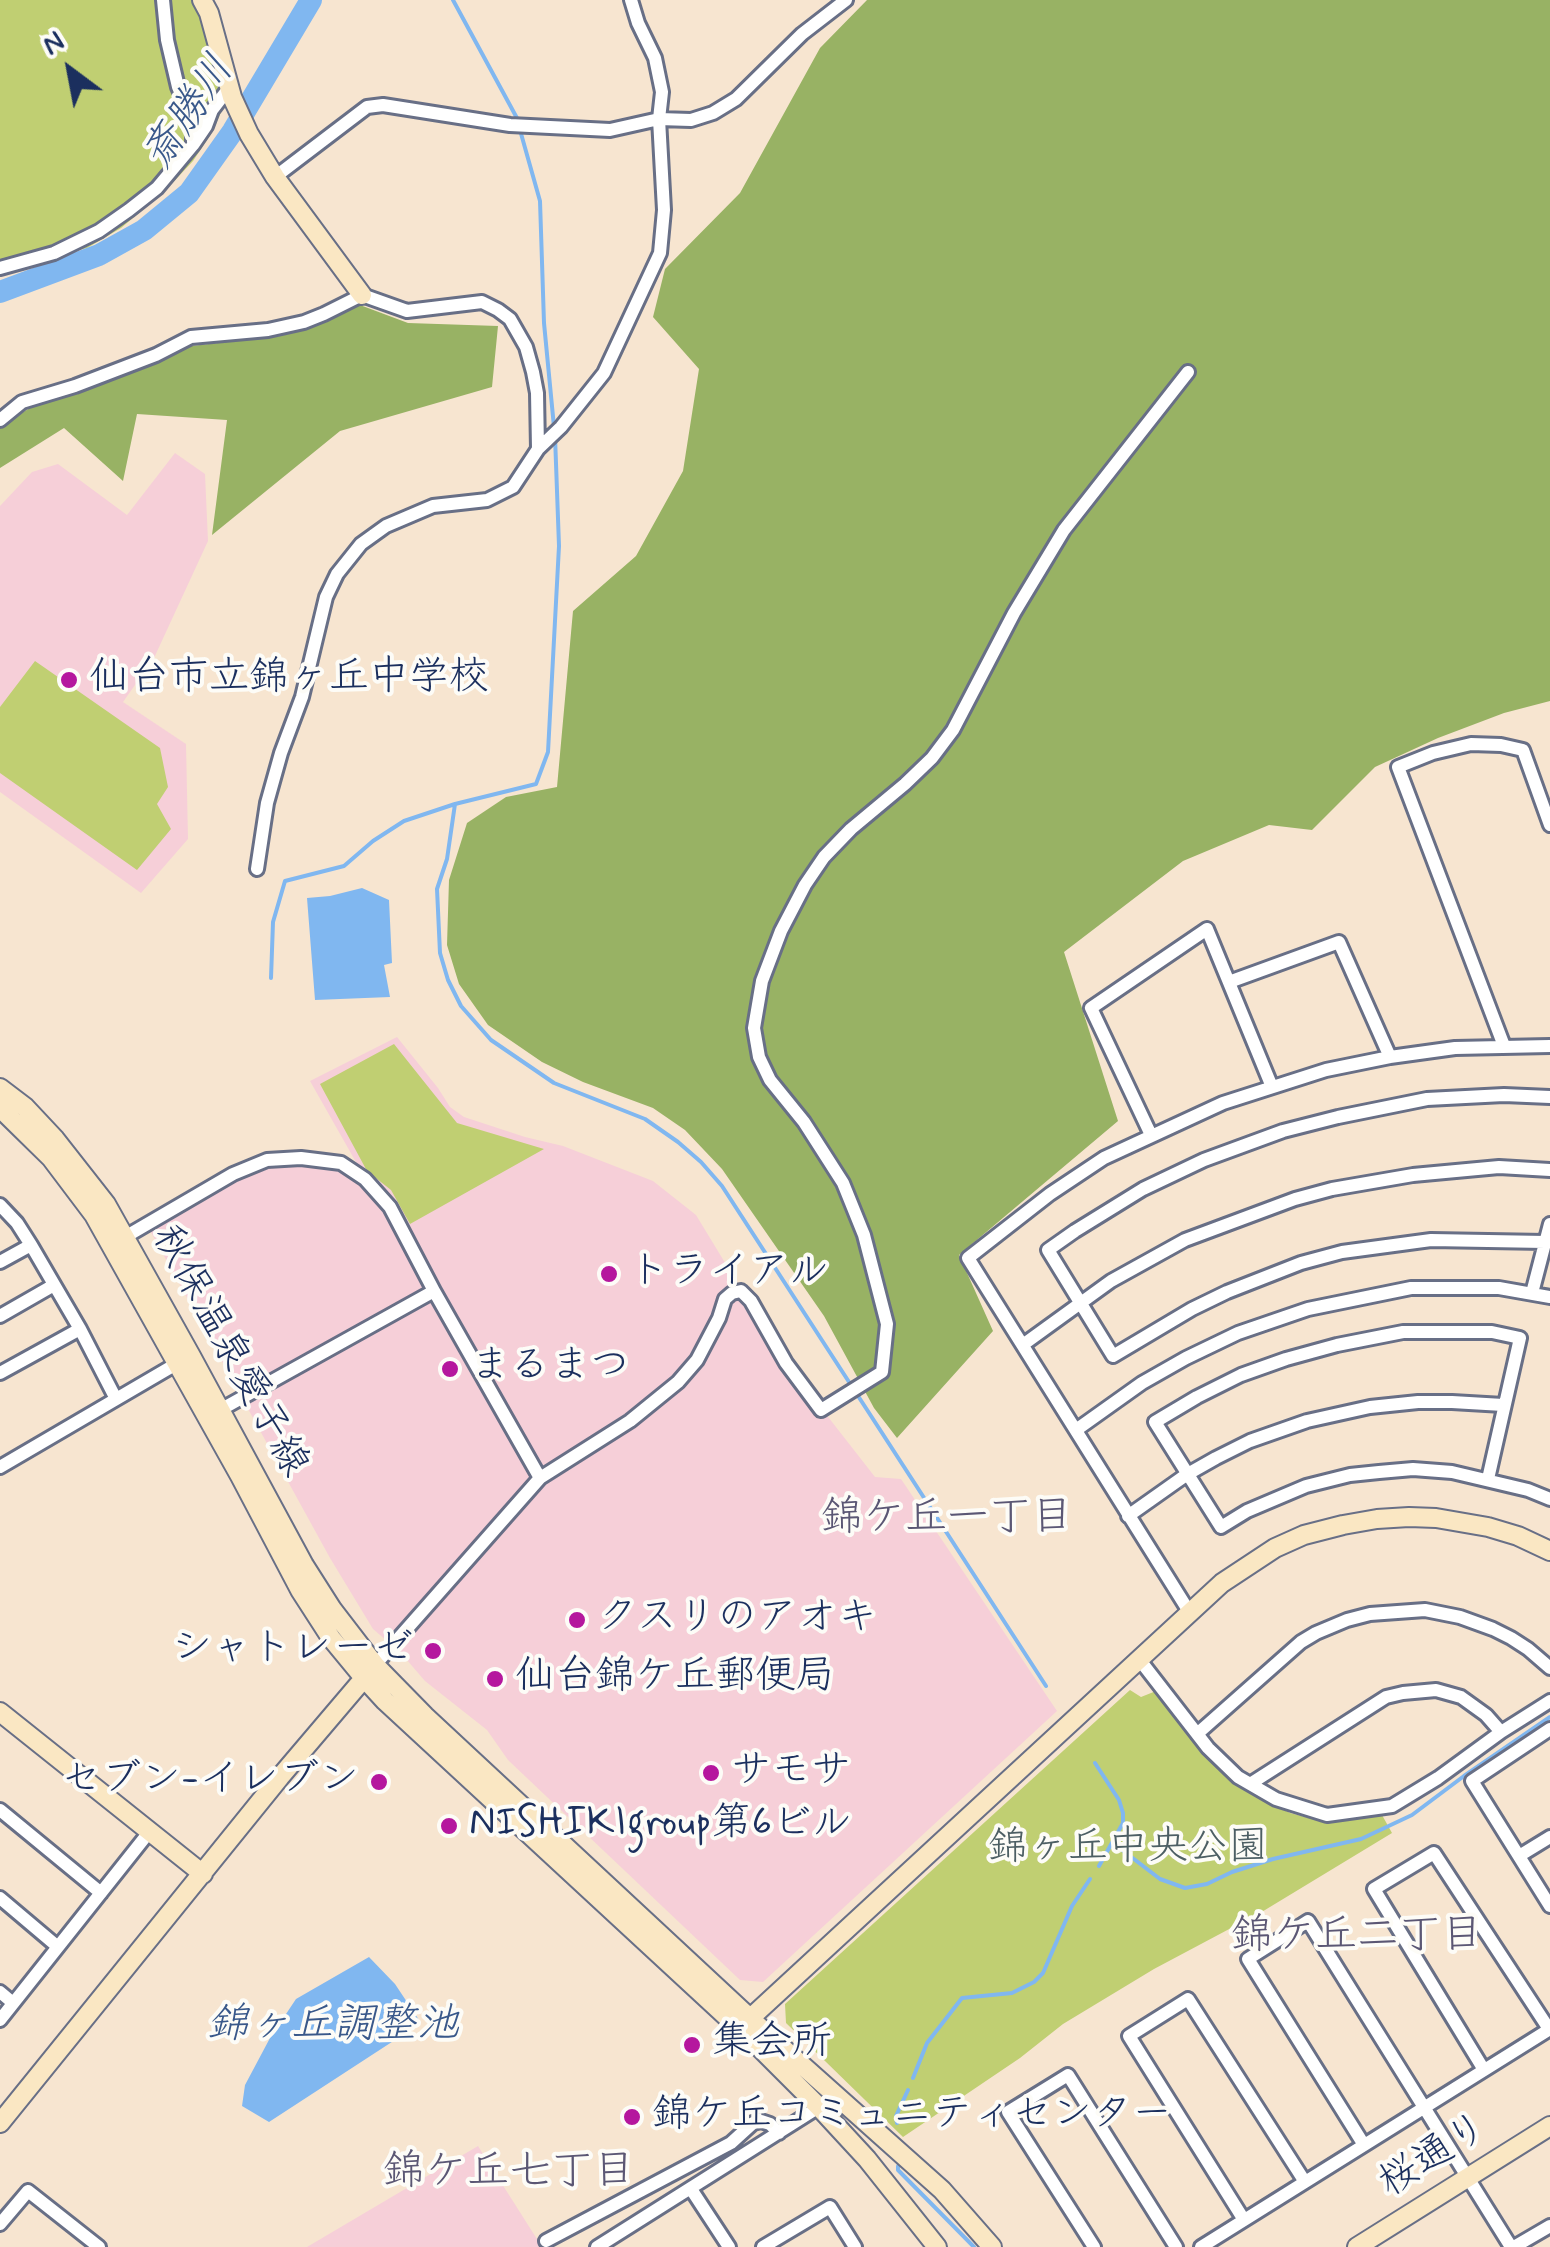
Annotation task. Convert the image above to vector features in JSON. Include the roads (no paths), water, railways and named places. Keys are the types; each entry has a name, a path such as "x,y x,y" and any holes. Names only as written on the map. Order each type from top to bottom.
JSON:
{"street":[{"path":"163,0 178,87 193,122 193,145"},
{"path":"202,0 248,134 362,294 408,310 482,302 510,320 526,347 533,372 542,446"},
{"path":"256,869 276,770 302,697 326,597 338,574 361,544 386,526 433,506 486,500 513,487 542,446 604,374 660,253 664,210 659,119 662,92 655,58 631,0"},
{"path":"275,177 367,107 382,105 532,127 610,130 659,119 691,120 724,108 802,34 846,0"},
{"path":"0,268 54,253 99,231 156,188 193,145 212,110 231,92"},
{"path":"0,420 22,402 76,386 191,337 268,330 304,322 362,294"},
{"path":"0,2123 391,1645 540,1478 642,1412 678,1382 697,1360 725,1299 732,1293 741,1292 751,1301 786,1363 821,1410 882,1372 887,1335 885,1310 864,1235 844,1183 804,1122 770,1080 759,1056 754,1028 762,982 781,931 824,856 932,758 953,730 1014,613 1064,530 1188,372"},
{"path":"1504,1046 1398,767 1471,744 1523,750 1550,825"},
{"path":"1151,1135 1091,1008 1207,929 1272,1087"},
{"path":"1229,982 1339,942 1390,1056"},
{"path":"1190,1613 968,1258 1104,1158 1223,1103 1326,1070 1390,1056 1455,1048 1550,1046"},
{"name":"秋保温泉愛子線","path":"0,1088 25,1107 65,1150 106,1204 300,1590 331,1638 369,1672"},
{"path":"1545,1242 1431,1240 1328,1256 1227,1292 1113,1356 1048,1250 1142,1189 1204,1160 1283,1131 1428,1099 1550,1096"},
{"name":"秋保温泉愛子線","path":"0,1108 51,1158 94,1214 184,1360 220,1410 304,1565 369,1672"},
{"path":"125,1237 233,1174 267,1160 301,1158 341,1164 365,1178 390,1207 540,1478"},
{"path":"1024,1344 1111,1281 1185,1240 1295,1199 1374,1180 1427,1173 1499,1167 1550,1170"},
{"path":"0,1205 31,1246 80,1328 116,1399"},
{"path":"1532,1293 1550,1224"},
{"path":"0,1262 31,1246"},
{"path":"0,1316 54,1286"},
{"path":"1076,1430 1142,1383 1186,1358 1238,1333 1308,1309 1411,1288 1484,1288 1550,1296"},
{"path":"220,1410 434,1291"},
{"path":"0,1372 80,1328"},
{"path":"1488,1480 1520,1338 1492,1332 1402,1332 1336,1345 1242,1375 1155,1422 1221,1527 1271,1500 1350,1475 1433,1470 1488,1480 1550,1499"},
{"path":"0,1467 184,1360"},
{"path":"1128,1516 1186,1475 1250,1440 1276,1431 1370,1407 1418,1402 1503,1405"},
{"path":"745,2024 1222,1583 1275,1548 1342,1524 1409,1516 1462,1522 1518,1536 1550,1551"},
{"path":"1197,1734 1300,1642 1370,1614 1425,1610 1460,1616 1511,1638 1550,1668"},
{"path":"1138,1659 1218,1760 1276,1799 1326,1815 1392,1806 1550,1702"},
{"path":"369,1672 425,1716 745,2024 942,2190 992,2247"},
{"path":"1250,1784 1386,1697 1404,1692 1436,1690 1461,1697 1501,1732"},
{"path":"0,1712 202,1874"},
{"path":"1550,1729 1472,1781 1550,1906"},
{"path":"0,1810 101,1892"},
{"path":"0,2020 150,1831"},
{"path":"1519,1856 1550,1837"},
{"path":"1202,2247 1550,2029 1434,1853 1374,1890 1484,2070"},
{"path":"0,1898 58,1947"},
{"path":"1364,2145 1248,1959 1308,1921 1512,2247 1550,2226"},
{"path":"0,1992 13,2003"},
{"path":"1244,2220 1129,2036 1188,1999 1305,2182"},
{"path":"745,2024 867,2160 937,2247"},
{"path":"1094,2247 1008,2112 1068,2074 1176,2247"},
{"path":"597,2247 819,2107"},
{"path":"546,2241 731,2143 753,2122 770,2124 779,2134"},
{"name":"桜通り","path":"1357,2247 1550,2126"},
{"path":"691,2189 729,2247"},
{"path":"0,2224 28,2191 98,2247"},
{"path":"768,2246 830,2207 855,2247"}],"water":[{"path":"362,888 389,900 392,963 384,965 390,997 315,1000 307,898"},
{"name":"錦ヶ丘調整池","path":"369,1957 395,1984 421,2023 269,2122 242,2106 245,2085 296,1999"}],"waterway":[{"name":"斎勝川","path":"0,292 99,255 144,230 189,193 233,131 311,0"},
{"path":"453,0 518,120"},
{"path":"520,130 540,201 544,323 554,427"},
{"path":"555,436 559,546 548,752 536,784 455,804 447,859 437,889 440,953 448,980 461,1006 491,1040 554,1083 645,1119 701,1162 722,1186 1046,1686"},
{"path":"271,978 273,922 285,881 344,866 404,821 455,804"},
{"path":"1113,1843 1160,1879 1185,1888 1207,1884 1273,1859 1361,1839 1412,1815 1550,1717"},
{"path":"1095,1763 1123,1813 1123,1823 1099,1866"},
{"path":"913,2078 927,2043 962,1998 1012,1993 1043,1973 1072,1906 1090,1879"},
{"path":"897,2123 896,2116 908,2090"},
{"path":"898,2166 974,2247"}],"place":[{"name":"仙台市立錦ヶ丘中学校","path":"69,680"},
{"name":"トライアル","path":"609,1274"},
{"name":"まるまつ","path":"450,1369"},
{"name":"クスリのアオキ","path":"577,1620"},
{"name":"シャトレーゼ","path":"433,1651"},
{"name":"仙台錦ケ丘郵便局","path":"495,1679"},
{"name":"サモサ","path":"711,1773"},
{"name":"セブン-イレブン","path":"379,1782"},
{"name":"NISHIKIgroup第6ビル","path":"449,1826"},
{"name":"集会所","path":"692,2045"},
{"name":"錦ケ丘コミュニティセンター","path":"632,2117"}],"district":[{"name":"錦ケ丘一丁目","path":"947,1520"},
{"name":"錦ケ丘二丁目","path":"1357,1938"},
{"name":"錦ケ丘七丁目","path":"509,2174"}],"park label":[{"name":"錦ヶ丘中央公園","path":"1128,1850"}]}
